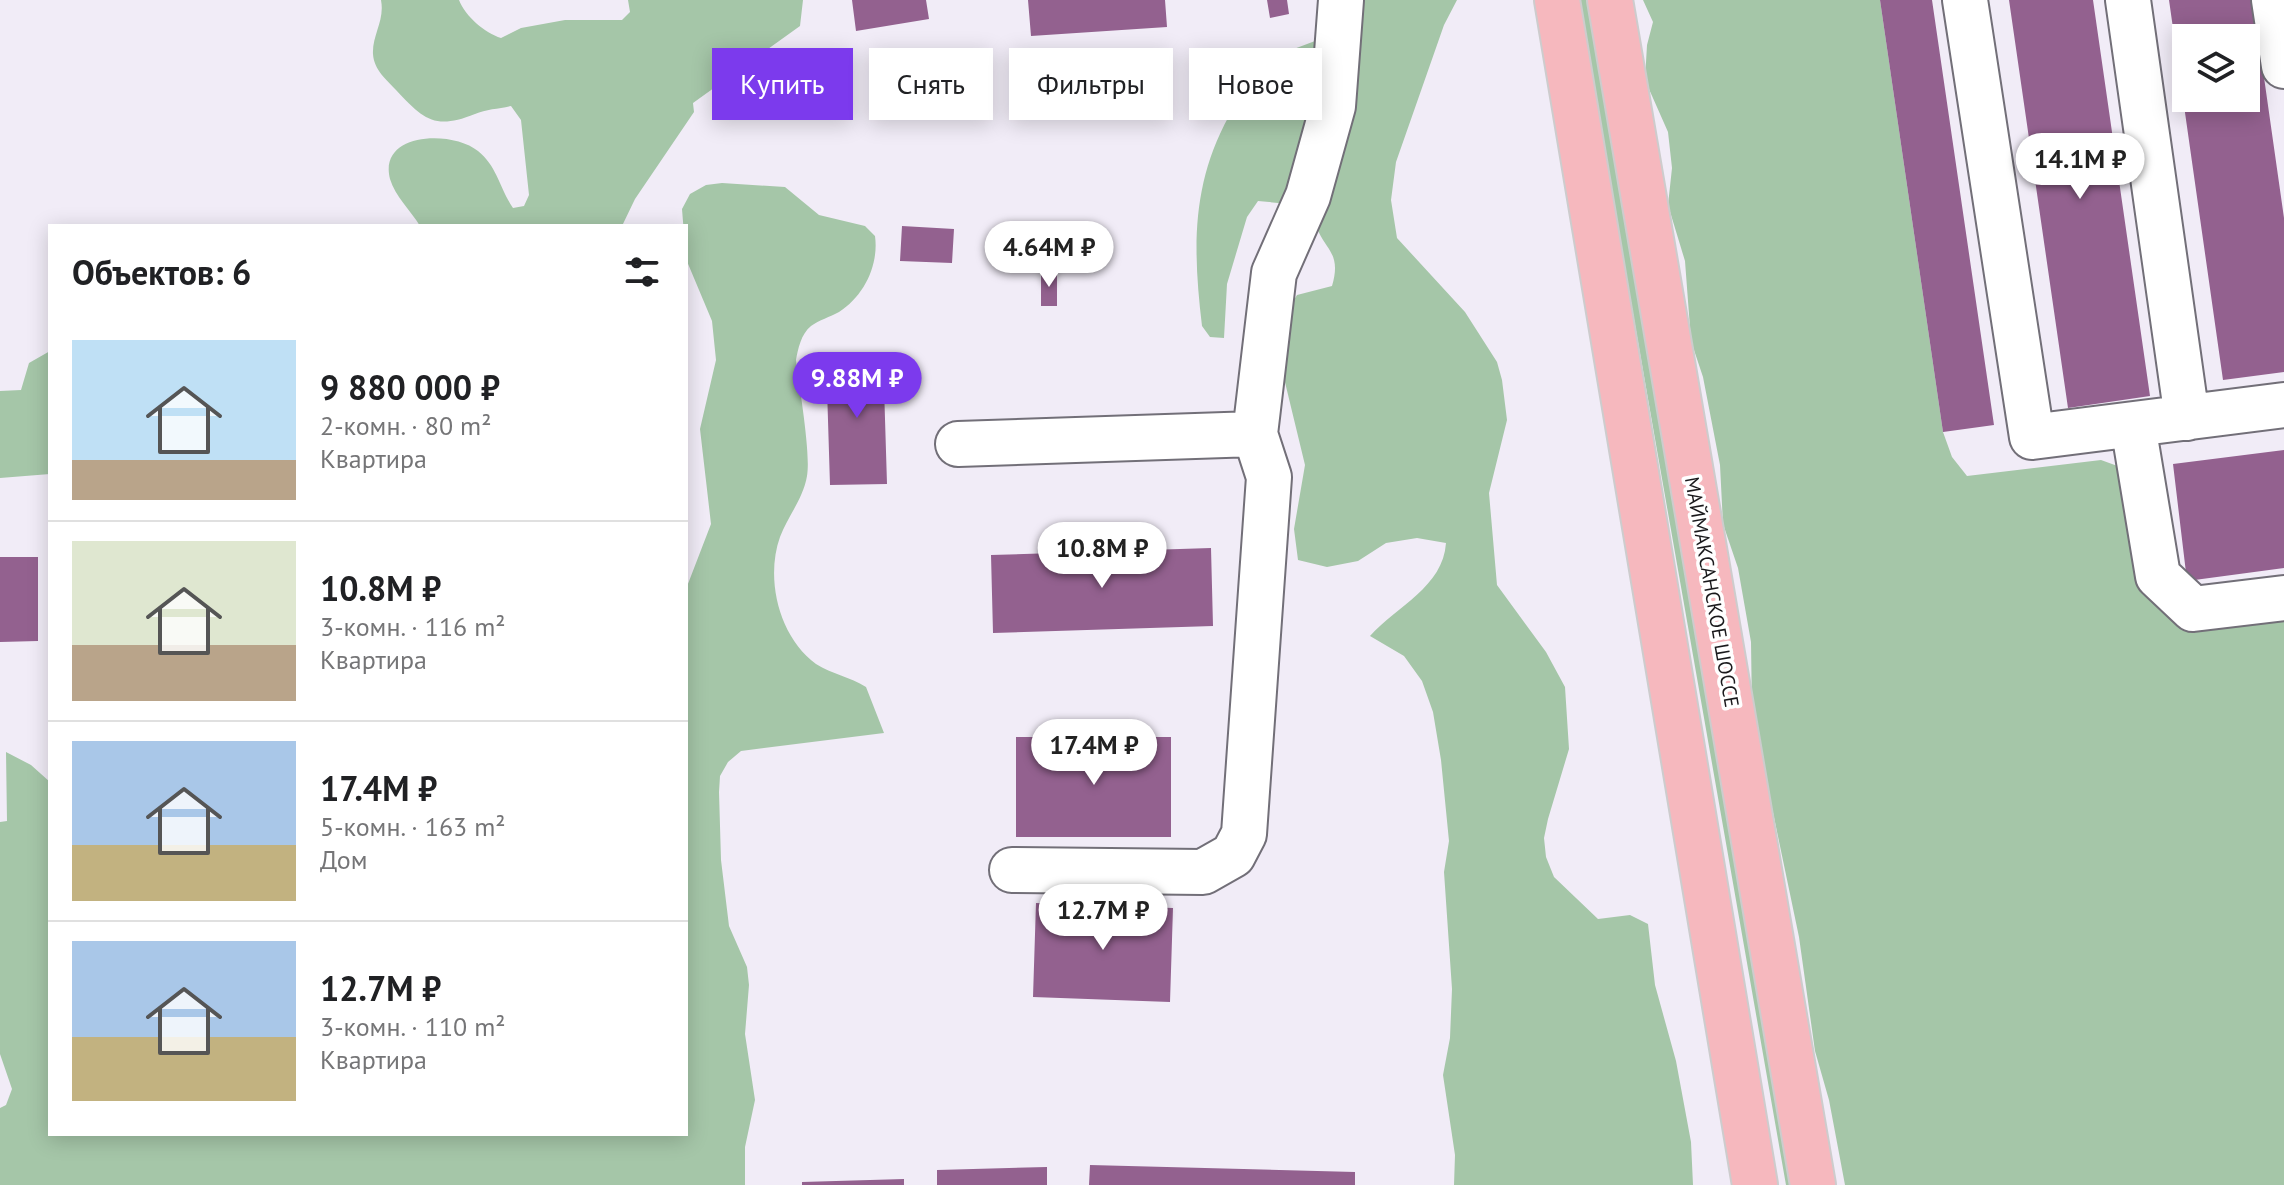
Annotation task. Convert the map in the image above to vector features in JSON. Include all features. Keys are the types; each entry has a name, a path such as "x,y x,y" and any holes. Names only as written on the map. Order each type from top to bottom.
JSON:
{"main road":[{"path":"1557,0 1755,1185"},
{"name":"МАЙМАКСАНСКОЕ ШОССЕ","path":"1610,0 1813,1185"}],"lane":[{"path":"1012,870 1203,872 1233,855 1244,834 1269,477 1255,434 1274,273 1308,196 1333,106 1341,0"},
{"path":"1965,0 2032,437 2284,405"},
{"path":"2128,0 2187,418"},
{"path":"2274,0 2284,66"},
{"path":"2133,425 2158,576 2193,609 2284,598"},
{"path":"958,444 1255,434"}],"green space":[{"path":"381,0 459,0 476,23 501,38 521,28 565,20 622,20 630,12 628,0 803,0 800,26 769,48 712,48 712,89 693,103 694,112 635,199 623,224 419,224 390,179 389,163 395,152 406,144 436,138 466,144 490,164 513,208 524,206 529,195 521,120 511,106 450,121 431,119 415,109 381,74 374,60 373,47 381,15"},
{"path":"1354,0 1457,0 1444,25 1396,162 1391,200 1397,238 1465,312 1497,362 1507,420 1489,493 1497,585 1546,652 1565,687 1569,749 1548,819 1544,838 1546,857 1554,877 1598,919 1630,915 1648,924 1655,985 1676,1061 1691,1142 1693,1185 1454,1185 1455,1155 1443,1075 1450,1038 1452,989 1444,872 1449,841 1441,760 1433,712 1422,681 1404,656 1370,636 1428,584 1437,572 1446,543 1417,538 1386,543 1358,561 1327,567 1298,560 1294,529 1305,465 1283,374 1289,308 1297,295 1332,286 1335,274 1333,257 1314,218 1289,204 1258,201 1247,217 1227,284 1224,338 1210,337 1202,326 1197,244 1201,193 1207,167 1227,120 1322,120 1322,48 1296,48 1315,41"},
{"path":"1578,0 1594,0 1802,1185 1786,1185"},
{"path":"1643,0 1880,0 1943,432 1952,457 1967,476 2101,460 2123,468 2145,592 2284,613 2284,1185 1845,1185 1829,1100 1815,1051 1799,937 1752,712 1751,642 1738,568 1723,524 1720,465 1703,377 1691,341 1685,261 1668,205 1672,168 1668,132 1645,80 1647,45 1653,22"},
{"path":"722,183 785,187 819,215 865,226 875,236 876,247 868,279 856,297 839,312 811,326 799,347 796,360 806,436 807,476 780,537 774,571 778,606 793,639 816,664 866,687 884,733 741,751 728,762 720,776 721,860 729,926 747,967 749,985 745,1034 755,1100 745,1147 745,1185 0,1185 0,1108 6,1105 12,1089 0,1054 0,822 7,821 6,752 31,765 48,780 48,1136 688,1136 688,584 711,524 700,429 716,360 712,321 688,264 688,224 683,224 682,209 690,194 706,185"},
{"path":"48,352 48,474 0,478 0,391 21,390 29,363"}],"building":[{"path":"852,0 926,0 929,19 856,31"},
{"path":"1028,0 1165,0 1167,27 1031,36"},
{"path":"1267,0 1287,0 1289,14 1270,18"},
{"path":"1880,0 1932,0 1994,425 1943,432"},
{"path":"2009,0 2093,0 2150,396 2068,408"},
{"path":"2169,0 2253,0 2256,24 2172,24"},
{"path":"2260,49 2284,218 2284,372 2223,380 2185,112 2260,112"},
{"path":"902,226 954,229 952,263 900,261"},
{"path":"1041,271 1057,272 1057,306 1041,306"},
{"path":"883,354 887,484 830,485 826,356"},
{"path":"2284,450 2284,568 2187,581 2173,464"},
{"path":"1211,548 1213,626 993,633 991,555"},
{"path":"0,557 38,557 38,641 0,642"},
{"path":"1016,737 1171,737 1171,837 1016,837"},
{"path":"1036,903 1173,908 1170,1002 1033,997"},
{"path":"1090,1165 1355,1172 1355,1185 1089,1185"},
{"path":"1047,1167 1047,1185 937,1185 937,1170"},
{"path":"904,1179 904,1185 802,1185 802,1182"}]}
